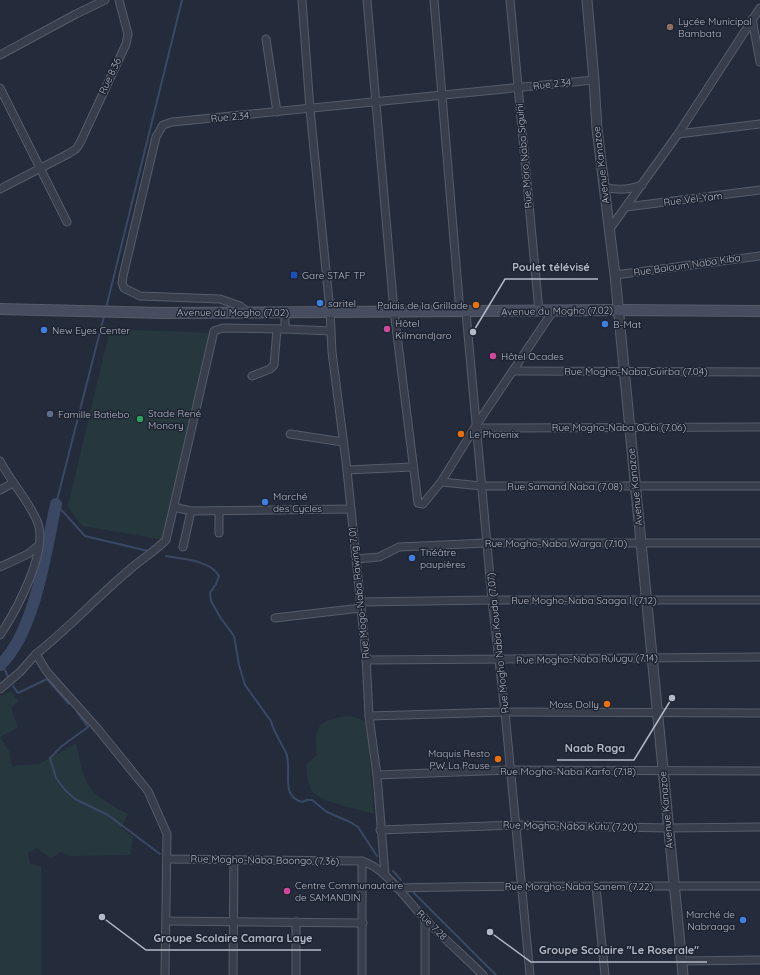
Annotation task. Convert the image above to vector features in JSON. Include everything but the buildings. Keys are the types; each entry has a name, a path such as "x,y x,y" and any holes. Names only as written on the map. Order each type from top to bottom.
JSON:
{"main road":[{"name":"Avenue du Mogho (7.02)","path":"0,309 115,313 618,310 760,311"}],"street":[{"path":"0,55 105,0"},
{"name":"Rue 8.36","path":"41,168 76,149 126,44 128,34 119,0"},
{"name":"Rue Mogo-Naba Rawing 7.01","path":"302,0 310,109 330,311 330,331 351,509 366,660 369,716 377,775 380,830 385,875"},
{"path":"367,0 394,311 416,500 420,504 427,500 441,482 553,311"},
{"name":"Rue Mogho Naba Kouda (7.07)","path":"434,0 463,312 477,426 492,600 500,660 511,770 514,825 522,884 530,975"},
{"name":"Rue Moro Naba Siguini","path":"510,0 539,311"},
{"name":"Avenue Kanazoe","path":"586,0 597,129 618,310 673,886 683,975"},
{"path":"609,230 678,134 760,8"},
{"path":"752,19 760,59"},
{"path":"266,39 276,112"},
{"name":"Rue 2.34","path":"248,312 240,306 220,299 140,296 124,288 122,283 156,137 163,125 172,122 594,80"},
{"path":"0,88 67,222"},
{"path":"678,134 760,124"},
{"path":"0,190 41,168"},
{"path":"604,187 620,190 631,189 642,185"},
{"name":"Rue Vel-Yam","path":"626,207 760,190"},
{"name":"Rue Baloum Naba Kiba","path":"614,275 760,256"},
{"path":"285,312 285,330"},
{"path":"0,689 20,672 36,654 64,632 127,571 157,549 166,540 214,331 223,328 330,331"},
{"path":"252,376 270,369 274,365 277,329"},
{"name":"Rue Mogho-Naba Guirba (7.04)","path":"513,371 760,372"},
{"name":"Rue Mogho-Naba Oubi (7.06)","path":"477,426 760,427"},
{"path":"290,434 343,442"},
{"path":"0,462 32,510 38,522 40,532 36,561 27,588 0,635"},
{"path":"347,470 412,467"},
{"name":"Rue Samand Naba (7.08)","path":"441,482 482,486 760,486"},
{"path":"0,490 13,483"},
{"path":"174,507 191,511 351,509"},
{"path":"183,547 191,511"},
{"path":"219,511 219,533"},
{"name":"Rue Mogho-Naba Warga (7.10)","path":"356,559 379,557 399,547 487,543 760,543"},
{"path":"0,567 28,554 38,546"},
{"name":"Rue Mogho-Naba Saaga I (7.12)","path":"275,618 360,605 492,600 760,600"},
{"path":"36,654 47,672 97,728 148,791 167,834 168,859 165,975"},
{"name":"Rue Mogho-Naba Rulugu (7.14)","path":"366,660 760,658"},
{"path":"369,716 505,712 760,713"},
{"name":"Rue Mogho-Naba Karfo (7.18)","path":"377,775 511,770 760,771"},
{"name":"Rue Mogho-Naba Kutu (7.20)","path":"380,830 514,825 668,828 760,827"},
{"name":"Rue Mogho-Naba Baongo (7.36)","path":"168,859 362,861"},
{"path":"233,975 234,860"},
{"path":"362,861 362,975"},
{"name":"Rue 7.28","path":"362,861 370,863 385,875 426,920 483,975"},
{"name":"Rue Morgho-Naba Sanem (7.22)","path":"397,888 522,884 596,886 760,886"},
{"path":"596,886 606,975"},
{"path":"166,920 363,923"},
{"path":"425,975 426,920"},
{"path":"296,922 296,975"},
{"path":"682,961 760,960"}],"shaded area":[{"name":"Stade René Monory","path":"110,329 211,333 165,540 82,526 68,506"},
{"path":"11,691 18,701 11,709 18,727 0,737 0,697"},
{"path":"350,716 367,722 374,814 334,803 320,797 312,791 308,780 306,765 317,755 316,737 321,725 332,719"},
{"path":"0,738 9,751 12,766 39,764 76,743 82,771 90,788 104,800 128,814 121,828 133,837 130,855 70,856 61,852 51,858 37,848 28,853 30,864 41,866 41,975 0,975"}],"waterway":[{"path":"106,308 182,0"},
{"path":"104,316 56,504 85,536 148,551"},
{"path":"0,665 12,651 22,633 30,612 43,567 56,504"},
{"path":"166,556 202,563 215,571 219,576 210,593 211,601 220,617 234,636 239,665 245,685 271,721 286,753 288,759 288,781 291,794 295,799 302,802 312,800 327,812 358,827 377,856"},
{"path":"2,663 8,677"},
{"path":"13,686 18,693 47,679 69,704"},
{"path":"77,712 88,727 62,746 50,758 56,778 65,790 75,799 108,815 160,854"},
{"path":"393,871 401,880"},
{"path":"414,893 496,975"}],"place":[{"name":"Lycée Municipal Bambata","path":"670,27"},
{"name":"Gare STAF TP","path":"294,275"},
{"name":"saritel","path":"320,303"},
{"name":"Palais de la Grillade","path":"476,305"},
{"name":"B-Mat","path":"605,324"},
{"name":"Hôtel Kilmandjaro","path":"387,329"},
{"name":"New Eyes Center","path":"44,330"},
{"name":"Poulet télévisé","path":"473,332"},
{"name":"Hôtel Ocades","path":"493,356"},
{"name":"Famille Batiebo","path":"50,414"},
{"name":"Stade René Monory","path":"140,419"},
{"name":"Le Phoenix","path":"461,434"},
{"name":"Marché des Cycles","path":"265,502"},
{"name":"Théâtre paupières","path":"412,558"},
{"name":"Naab Raga","path":"672,698"},
{"name":"Moss Dolly","path":"607,704"},
{"name":"Maquis Resto PW La Pause","path":"498,759"},
{"name":"Centre Communautaire de SAMANDIN","path":"287,891"},
{"name":"Groupe Scolaire Camara Laye","path":"102,917"},
{"name":"Marché de Nabraaga","path":"743,920"},
{"name":"Groupe Scolaire \"Le Roserale\"","path":"490,932"}]}
